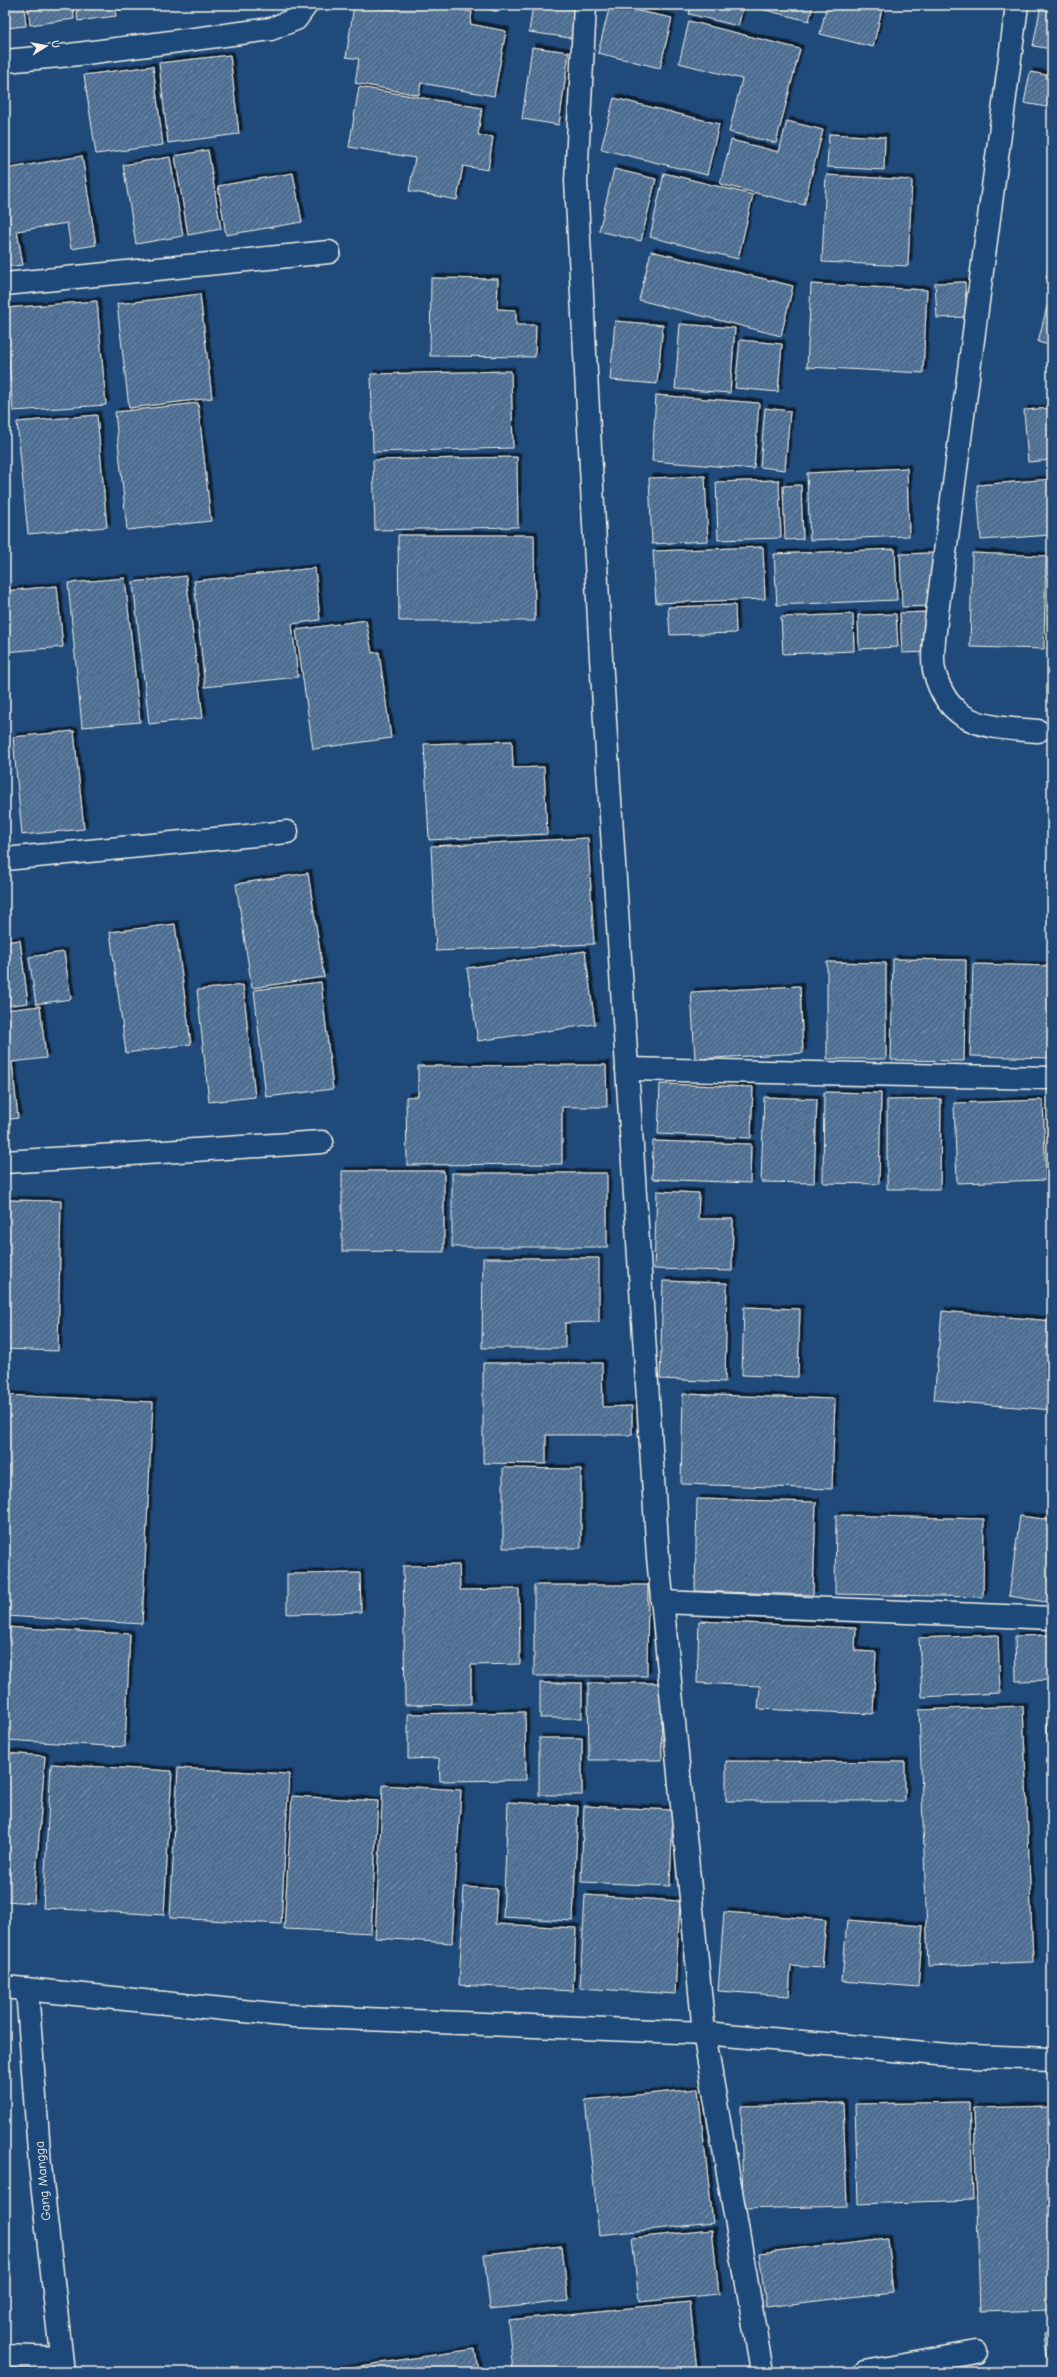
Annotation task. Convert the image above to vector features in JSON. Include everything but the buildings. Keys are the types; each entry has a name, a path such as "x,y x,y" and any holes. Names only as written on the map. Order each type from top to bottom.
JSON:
{"street":[{"path":"5,61 271,29 296,19 306,5"},
{"path":"586,5 576,181 600,658 662,1602 704,2033 762,2372"},
{"path":"1017,5 936,620 934,669 945,696 960,715 976,724 1038,731"},
{"path":"5,284 329,252"},
{"path":"5,859 287,832"},
{"path":"627,1069 1052,1078"},
{"path":"5,1162 322,1142"},
{"path":"662,1602 1052,1618"},
{"path":"5,1987 293,2016 704,2033 948,2055 1052,2059"},
{"name":"Gang Mangga","path":"27,1989 40,2173 62,2365"},
{"path":"865,2372 976,2352"},
{"path":"5,2356 62,2365"}]}
